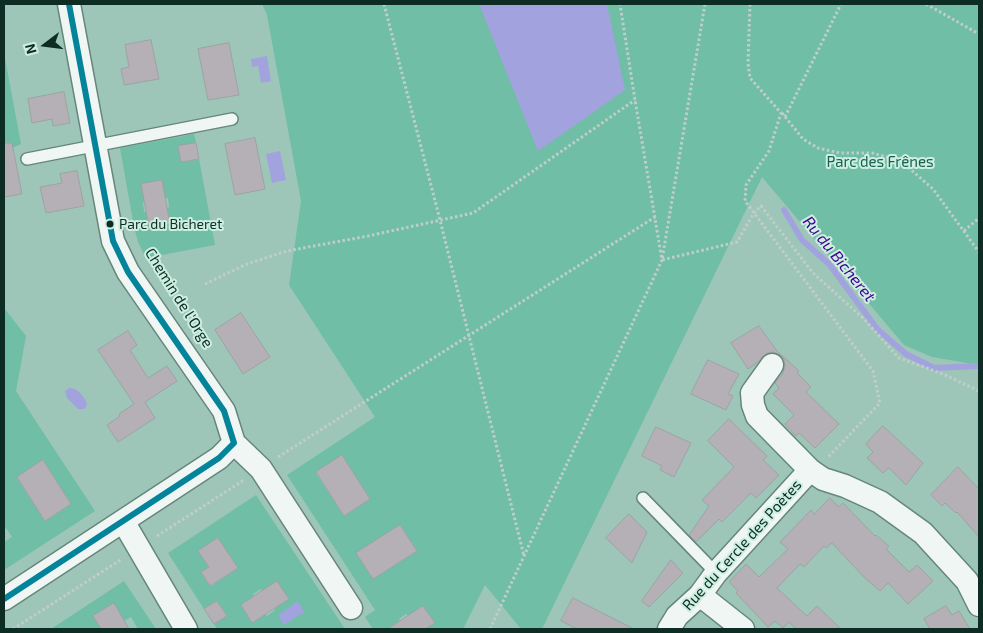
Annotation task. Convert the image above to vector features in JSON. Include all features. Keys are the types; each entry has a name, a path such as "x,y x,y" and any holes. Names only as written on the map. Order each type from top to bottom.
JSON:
{"street":[{"path":"69,4 114,241 128,272 224,411 234,443 261,469 351,608"},
{"path":"772,365 752,393 753,405 757,416 810,470"},
{"path":"4,599 219,458 234,443"},
{"name":"Rue du Cercle des Poètes","path":"669,629 677,616 700,595 716,573 810,470 823,479 845,486 880,502 923,533 967,581 979,605"},
{"path":"123,521 186,629"},
{"path":"700,595 743,629"}],"lane":[{"path":"27,159 232,119"},
{"path":"643,498 716,573"}],"path":[{"path":"384,4 524,556"},
{"path":"620,4 662,260"},
{"path":"490,629 662,260 705,4"},
{"path":"750,4 748,63 750,78 803,139 818,148 840,153 872,153 901,161 933,189 979,252"},
{"path":"785,117 841,4"},
{"path":"926,4 979,34"},
{"path":"205,284 247,264 287,251 368,236 472,213 635,100"},
{"path":"781,113 769,151 746,185 745,201 874,371 880,403 829,456 810,470"},
{"path":"662,260 737,242 760,206 813,273 863,318 899,358 943,374 979,391"},
{"path":"13,629 468,335 655,217"},
{"path":"964,231 979,218"}],"green space":[{"name":"Parc des Frênes","path":"262,4 979,4 979,365 932,357 904,345 762,177 542,629 521,629 485,585 463,629 425,629 435,623 423,606 408,616 406,614 399,619 400,621 387,629 373,629 365,617 375,610 287,475 375,417 289,285 301,201 267,15","holes":["344,459 370,499 344,516 316,473 329,463","400,525 417,551 373,579 357,553"]},
{"path":"4,53 21,144 4,152"},
{"path":"194,134 196,143 178,146 182,162 199,159 215,245 146,258 138,242 134,227 120,148","holes":["168,198 169,207 167,208 170,223 150,227 147,211 144,212 143,202"]},
{"path":"4,308 26,336 16,391 95,511 4,570 4,542 12,537 4,525","holes":["43,460 71,504 45,521 17,478"]},
{"path":"256,495 345,629 217,629 214,624 227,615 217,601 204,609 168,553","holes":["218,538 238,568 211,586 201,572 209,567 198,551","261,589 275,610 267,616 265,614 252,622 241,605 254,597 253,594"]},
{"path":"124,581 156,629 138,629 131,617 124,621 114,604 93,616 101,629 51,629"}],"water":[{"path":"479,4 607,4 625,90 538,151"},
{"path":"267,56 271,81 261,83 258,66 252,67 251,59"},
{"path":"280,151 286,180 272,183 266,154"},
{"path":"69,388 75,389 83,396 87,404 85,408 78,409 67,398 65,391"},
{"path":"298,601 304,612 284,625 278,615"}],"building":[{"path":"151,40 159,79 124,85 121,69 129,67 125,45"},
{"path":"229,43 239,95 208,100 198,49"},
{"path":"64,92 70,123 53,126 52,119 32,123 28,99"},
{"path":"255,138 265,189 235,195 225,144"},
{"path":"4,143 12,143 22,194 4,197"},
{"path":"196,143 199,159 181,162 178,146"},
{"path":"77,171 84,206 46,213 40,187 62,183 60,174"},
{"path":"162,180 170,224 149,227 141,184"},
{"path":"241,313 270,357 243,374 215,330"},
{"path":"759,326 777,351 799,371 797,373 811,387 806,392 839,424 815,448 799,433 796,436 785,424 794,415 773,394 779,388 775,383 783,373 785,367 784,359 779,354 767,353 748,369 731,343"},
{"path":"128,331 137,345 130,350 148,378 167,366 177,381 145,402 155,418 118,442 107,425 134,404 98,350"},
{"path":"708,360 739,374 728,394 733,396 726,410 691,394"},
{"path":"729,419 767,456 763,460 779,475 756,498 751,493 722,522 719,519 696,542 689,535 709,506 702,500 734,467 708,441"},
{"path":"883,426 923,463 906,485 889,468 883,473 867,458 873,452 866,444"},
{"path":"656,427 691,443 674,477 660,470 662,466 642,456"},
{"path":"342,455 370,499 344,516 316,472"},
{"path":"43,460 71,504 45,521 17,477"},
{"path":"958,467 979,489 979,537 957,512 945,503 942,506 931,495"},
{"path":"830,498 839,507 843,503 875,536 889,546 886,549 909,572 917,565 933,581 908,604 888,583 880,591 832,543 826,548 824,546 804,567 800,564 777,588 807,616 817,606 841,629 794,629 789,622 783,628 775,621 768,627 736,593 738,591 729,582 746,564 759,577 788,549 780,542 811,510 814,514"},
{"path":"629,514 647,532 632,563 606,538"},
{"path":"400,525 417,551 373,579 356,553"},
{"path":"218,538 238,568 210,586 201,572 209,567 198,551"},
{"path":"671,560 683,573 649,607 642,601"},
{"path":"277,581 289,599 252,623 241,605"},
{"path":"573,598 634,629 577,629 561,621"},
{"path":"217,601 227,616 214,624 204,609"},
{"path":"114,603 129,629 101,629 93,616"},
{"path":"423,606 435,623 425,629 388,629"},
{"path":"946,606 952,615 959,611 970,629 930,629 924,619"}],"waterway":[{"name":"Ru du Bicheret","path":"784,210 802,240 829,264 878,330 906,354 934,368 979,366"}],"transit line":[{"path":"4,599 219,458 234,443 224,411 128,272 113,241 69,4"}],"place":[{"name":"Parc du Bicheret","path":"110,224"}]}
